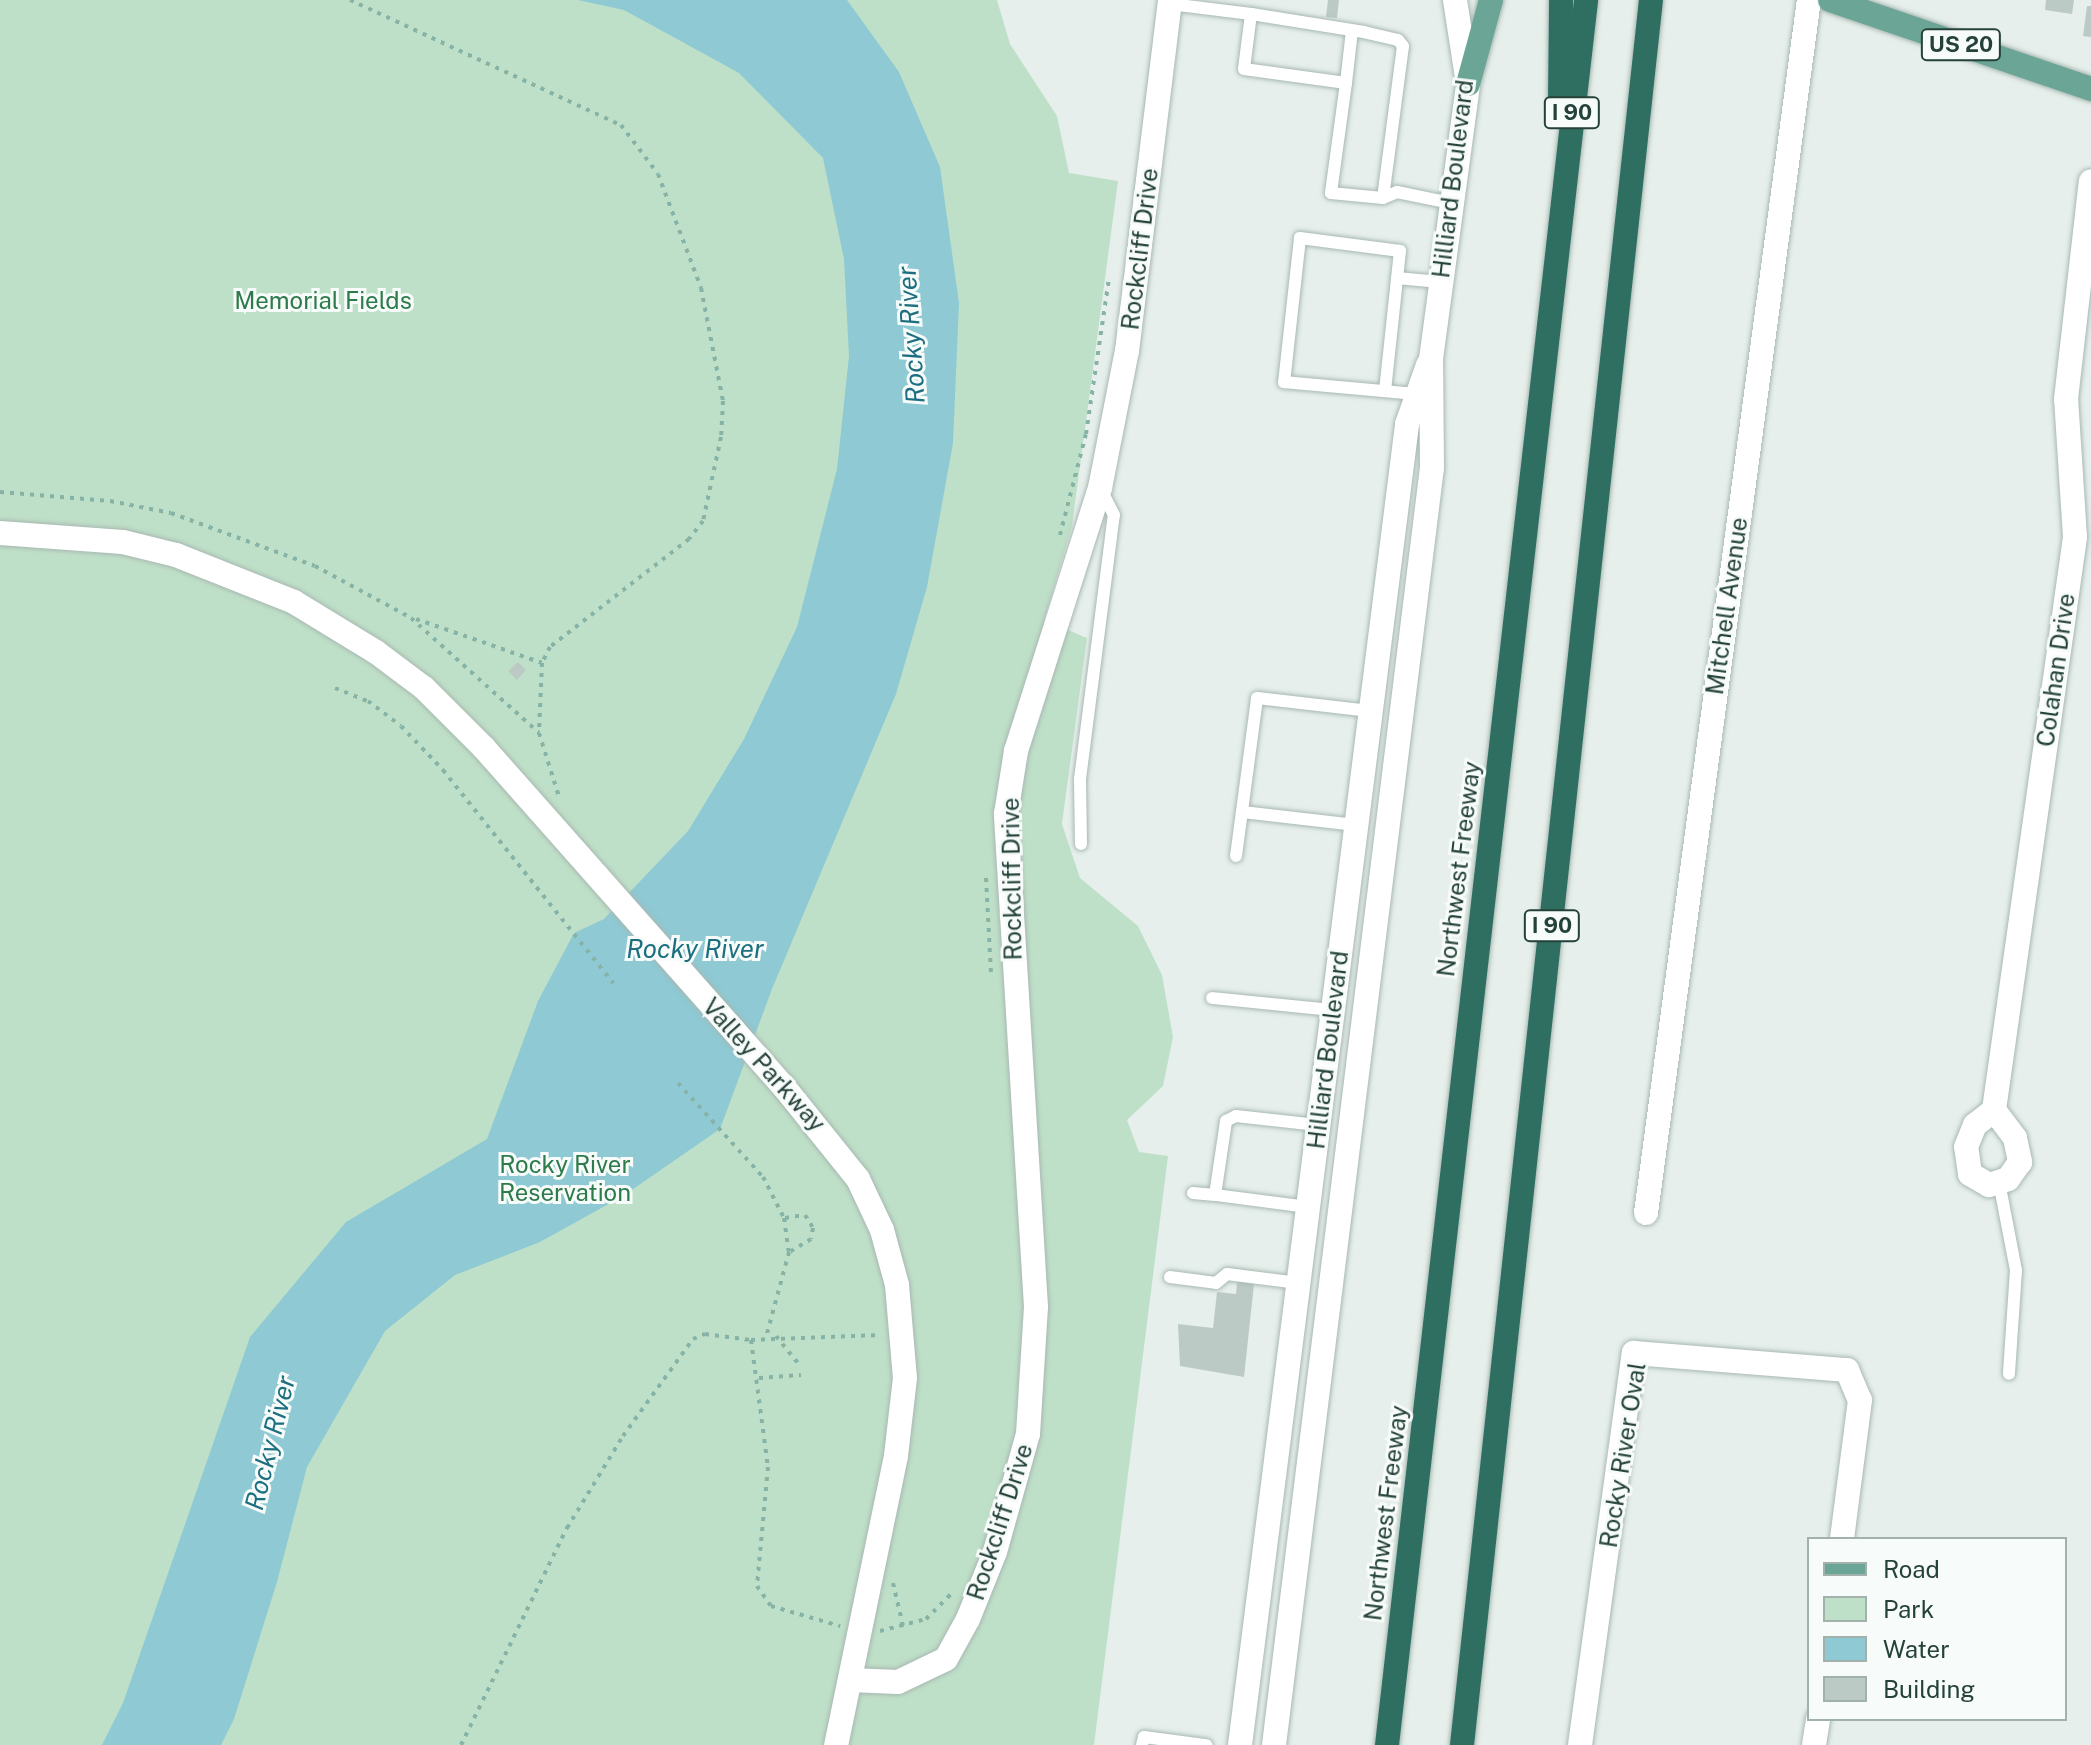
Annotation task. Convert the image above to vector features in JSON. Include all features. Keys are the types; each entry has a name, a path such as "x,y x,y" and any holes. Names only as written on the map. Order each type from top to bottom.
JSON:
{"highway":[{"path":"1559,226 1561,0"},
{"name":"Northwest Freeway","path":"1387,1745 1586,0"},
{"name":"I 90","path":"1462,1745 1651,0"},
{"path":"1641,107 1660,0"}],"main road":[{"path":"1468,84 1491,0"},
{"name":"US 20","path":"1830,0 1881,9 2091,89"}],"street":[{"name":"Hilliard Boulevard","path":"1274,1745 1432,468 1431,359 1468,84 1455,0"},
{"name":"Mitchell Avenue","path":"1646,1213 1809,0"},
{"name":"Rockcliff Drive","path":"850,1680 898,1682 946,1659 968,1619 995,1552 1028,1434 1036,1307 1006,814 1016,751 1100,488 1127,351 1170,2"},
{"name":"Colahan Drive","path":"1994,1110 2075,537 2066,399 2091,181"},
{"name":"Hilliard Boulevard","path":"1240,1745 1370,711 1415,394 1431,359"},
{"name":"Valley Parkway","path":"0,533 123,542 176,555 294,602 366,645 424,688 566,839 784,1087 858,1179 882,1230 903,1330 902,1421 836,1745"},
{"path":"1994,1110 2015,1138 2020,1162 2008,1179 1989,1185 1970,1174 1966,1147 1975,1125 1994,1110"},
{"name":"Rocky River Oval","path":"1580,1745 1634,1353 1847,1370 1860,1400 1842,1537"},
{"path":"1814,1745 1818,1721"}],"lane":[{"path":"1170,2 1398,40 1403,46 1383,198"},
{"path":"1251,14 1244,69 1346,83"},
{"path":"1352,30 1331,193 1383,198 1397,192 1450,203"},
{"path":"1385,391 1400,251 1300,238 1284,382 1415,394"},
{"path":"1397,278 1440,282"},
{"path":"1081,844 1080,779 1114,515 1100,488"},
{"path":"1236,856 1257,698 1370,711"},
{"path":"1242,812 1356,825"},
{"path":"1212,998 1333,1010"},
{"path":"1215,1195 1226,1121 1236,1116 1318,1125"},
{"path":"1999,1182 2016,1270 2009,1374"},
{"path":"1193,1193 1308,1207"},
{"path":"1170,1277 1216,1283 1227,1274 1298,1283"},
{"path":"1142,1745 1144,1737 1206,1745"}],"path":[{"path":"350,0 621,125 658,174 701,288 723,401 721,437 703,521 689,539 566,632 542,663 539,733 561,800"},
{"path":"411,618 542,663"},
{"path":"335,688 368,701 401,726 443,770 613,983"},
{"path":"678,1083 763,1177 784,1218 789,1252 766,1337"},
{"path":"784,1218 805,1215 813,1228 811,1239 789,1252"},
{"path":"461,1745 567,1528 679,1353 705,1334 751,1340 776,1336 862,1338 891,1333"},
{"path":"776,1336 800,1366"},
{"path":"751,1340 759,1378 768,1494 757,1586 771,1606 842,1626"},
{"path":"759,1378 801,1375"}],"green space":[{"name":"Rocky River Reservation","path":"0,0 997,0 1010,44 1057,116 1069,173 1118,181 1072,526 1044,620 1087,638 1062,824 1080,878 1138,926 1162,975 1173,1037 1163,1086 1127,1120 1139,1152 1168,1156 1094,1745 0,1745"}],"water":[{"name":"Rocky River","path":"578,0 847,0 899,72 940,167 959,303 953,443 927,587 896,694 772,989 720,1129 623,1196 540,1242 455,1275 385,1331 307,1467 277,1582 234,1719 221,1745 102,1745 123,1703 250,1337 346,1222 487,1139 538,1001 574,933 604,919 688,831 744,739 797,627 837,469 849,356 844,259 823,158 739,73 624,10"}],"building":[{"path":"1328,0 1339,0 1337,18 1326,17"},
{"path":"2046,0 2074,0 2072,14 2045,10"},
{"path":"2087,6 2091,6 2091,37 2083,36"},
{"path":"518,662 526,670 517,680 508,671"},
{"path":"1237,1282 1254,1284 1244,1377 1180,1366 1178,1324 1213,1328 1217,1292 1236,1294"}],"park label":[{"name":"Memorial Fields","path":"323,301"}]}
